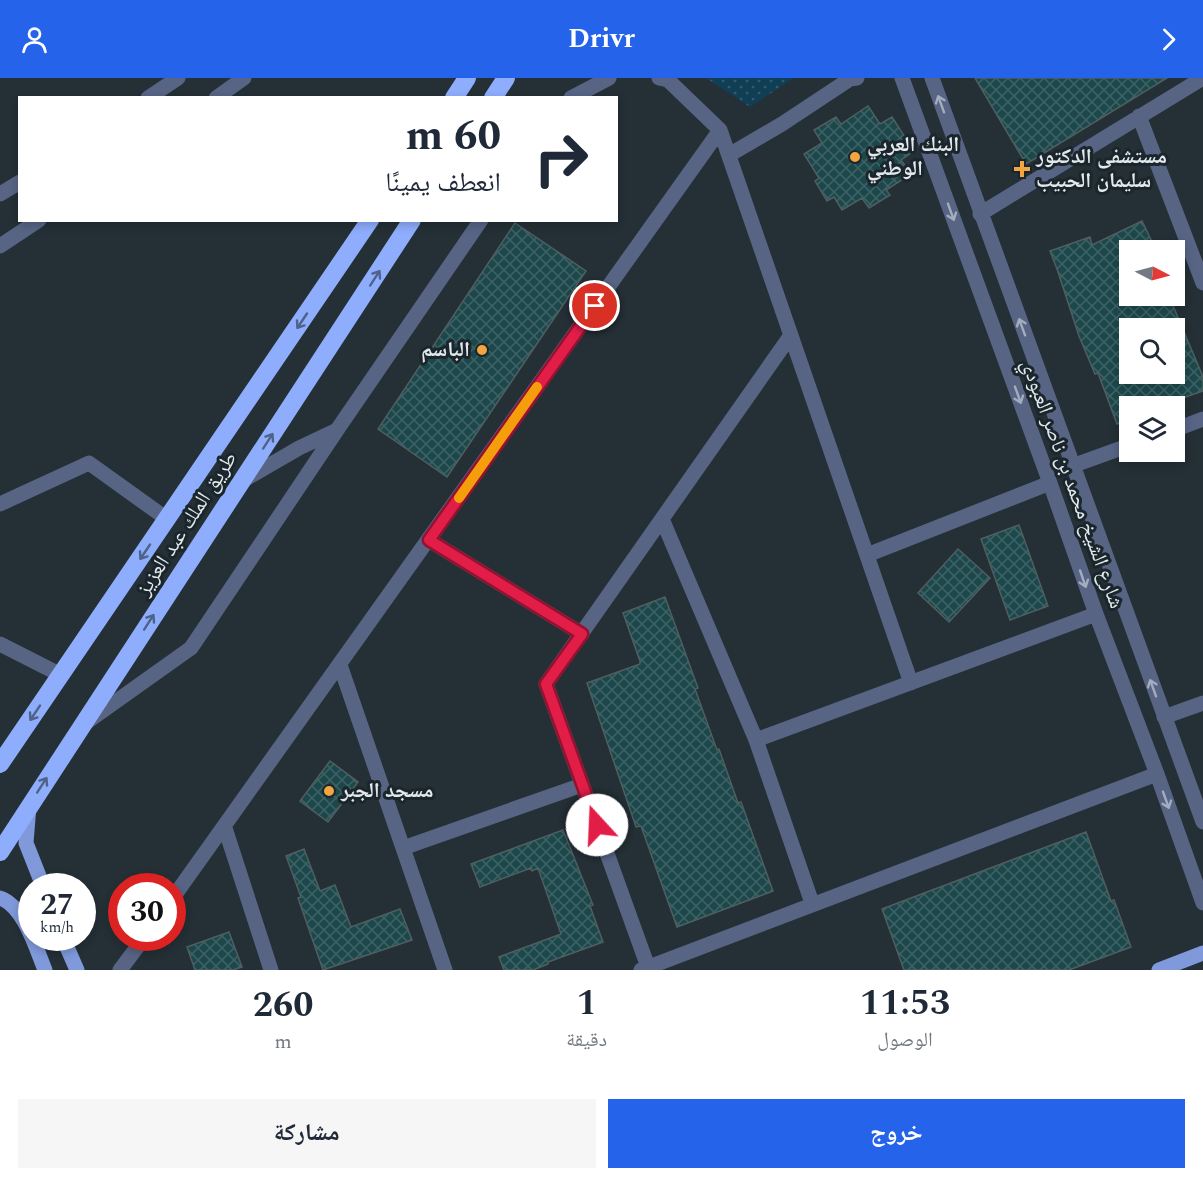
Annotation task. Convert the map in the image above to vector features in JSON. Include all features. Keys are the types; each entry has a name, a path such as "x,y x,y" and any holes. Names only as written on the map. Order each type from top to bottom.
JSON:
{"highway":[{"path":"455,96 467,78"},
{"path":"494,96 506,78"},
{"name":"طريق الملك عبد العزيز","path":"0,764 369,222"},
{"name":"طريق الملك عبد العزيز","path":"0,852 411,222"}],"main road":[{"path":"29,806 26,843 38,873"},
{"path":"0,898 9,901 27,926 45,970"},
{"path":"69,951 77,970"},
{"path":"1159,970 1203,953"}],"street":[{"path":"151,96 178,78"},
{"path":"219,96 243,78"},
{"path":"575,96 609,78"},
{"path":"659,78 668,80 720,130 912,683"},
{"path":"729,156 850,79 857,78"},
{"name":"شارع الشيخ محمد بن ناصر العبودي","path":"932,78 1203,822"},
{"path":"980,214 1203,78"},
{"name":"شارع الشيخ محمد بن ناصر العبودي","path":"902,81 1203,903"},
{"path":"1138,116 1202,277"},
{"path":"186,880 720,130"},
{"path":"0,194 18,183"},
{"path":"0,246 36,222"},
{"path":"82,726 191,648 480,222"},
{"path":"791,335 546,684 644,968 1157,774"},
{"path":"1185,426 1203,419"},
{"path":"242,481 299,448 338,430"},
{"path":"1072,466 1119,450"},
{"path":"0,504 89,463 167,519"},
{"path":"867,555 1050,483"},
{"path":"662,519 756,740 812,903"},
{"path":"429,540 582,634"},
{"path":"756,740 1096,615"},
{"path":"0,644 61,675"},
{"path":"340,665 445,970"},
{"path":"1164,717 1203,703"},
{"path":"403,848 582,785"},
{"path":"225,828 272,970"},
{"path":"120,970 134,951"}],"shaded area":[{"path":"706,78 794,78 750,107"}],"building":[{"name":"مستشفى الدكتور سليمان الحبيب","path":"975,78 1167,78 1026,164"},
{"name":"البنك العربي الوطني","path":"868,106 880,124 892,117 914,151 901,160 911,174 886,190 890,195 869,208 862,198 842,210 834,197 827,201 815,181 819,178 804,154 822,143 814,130 836,117 841,124"},
{"path":"1142,221 1151,240 1119,240 1119,306 1173,306 1178,318 1119,318 1119,384 1185,384 1185,334 1203,377 1203,391 1185,397 1119,396 1119,423 1117,424 1098,373 1095,374 1079,336 1050,251 1090,237 1092,245"},
{"name":"الباسم","path":"515,223 586,271 447,477 378,429"},
{"path":"1019,525 1048,606 1010,620 981,539"},
{"path":"958,549 990,578 949,622 918,593"},
{"path":"665,597 698,688 695,689 717,750 719,749 738,803 741,802 773,891 677,927 641,826 636,827 587,683 640,664 623,613"},
{"name":"مسجد الجبر","path":"330,761 358,782 328,822 300,801"},
{"path":"563,830 593,905 590,906 603,942 548,962 533,970 504,970 499,957 561,934 538,868 532,871 531,868 480,887 471,864"},
{"path":"1086,832 1111,901 1114,900 1131,947 1069,970 904,970 882,909"},
{"path":"304,849 320,891 335,885 351,927 400,909 412,940 323,970 286,856"},
{"path":"229,932 242,967 233,970 195,970 187,947"}],"slow traffic":[{"path":"459,498 537,387"}],"place":[{"name":"البنك العربي الوطني","path":"855,157"},
{"name":"مستشفى الدكتور سليمان الحبيب","path":"1022,169"},
{"name":"الباسم","path":"482,350"},
{"name":"مسجد الجبر","path":"329,791"}],"route":[{"path":"595,306 429,540 582,634 546,684 597,825"}]}
